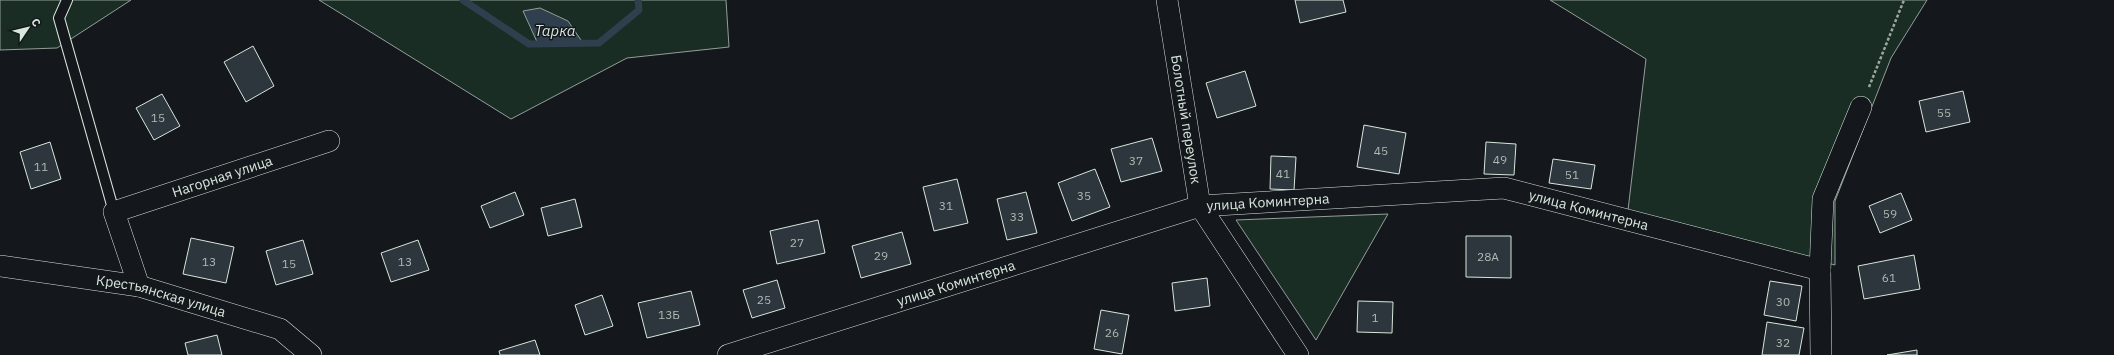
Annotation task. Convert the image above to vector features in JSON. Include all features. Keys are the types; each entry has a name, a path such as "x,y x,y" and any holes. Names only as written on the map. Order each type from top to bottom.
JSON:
{"street":[{"name":"Болотный переулок","path":"1167,0 1200,206 1298,355"},
{"path":"1821,355 1820,270 1823,199 1861,107"},
{"name":"Нагорная улица","path":"114,212 329,141"},
{"name":"улица Коминтерна","path":"728,355 1200,206 1504,188 1820,270"},
{"path":"114,212 139,286"},
{"name":"Крестьянская улица","path":"0,266 139,286 280,329 311,355"}],"lane":[{"path":"67,0 59,18 114,212"}],"path":[{"path":"1861,107 1904,0"}],"green space":[{"path":"0,0 131,0 57,48 0,50"},
{"path":"319,0 726,0 729,47 627,58 511,119"},
{"path":"1550,0 1927,0 1891,58 1835,201 1835,265 1628,210 1646,59"},
{"path":"1388,214 1316,340 1236,220"}],"water":[{"path":"540,8 568,21 583,43 538,44 523,11"}],"building":[{"path":"1295,0 1343,0 1346,12 1300,23"},
{"path":"253,46 274,86 246,102 224,62"},
{"path":"1245,71 1256,106 1217,118 1206,83"},
{"path":"1963,91 1970,122 1926,132 1919,101"},
{"path":"162,94 180,126 154,140 136,108"},
{"path":"1364,125 1406,133 1399,174 1357,167"},
{"path":"1152,138 1162,171 1121,182 1111,149"},
{"path":"50,142 61,179 31,189 20,152"},
{"path":"1486,142 1516,144 1514,175 1484,174"},
{"path":"1271,156 1296,157 1294,190 1270,189"},
{"path":"1553,159 1595,165 1591,189 1549,183"},
{"path":"1095,169 1110,207 1072,221 1058,183"},
{"path":"957,179 968,223 934,231 923,187"},
{"path":"515,192 524,215 490,228 481,206"},
{"path":"1026,192 1037,233 1007,240 997,199"},
{"path":"1901,193 1912,220 1880,233 1869,206"},
{"path":"575,199 582,227 548,236 541,208"},
{"path":"818,220 825,253 777,264 770,231"},
{"path":"902,232 911,264 861,278 852,246"},
{"path":"1466,236 1511,236 1511,278 1466,277"},
{"path":"191,238 234,247 226,283 183,274"},
{"path":"303,240 313,274 276,285 266,251"},
{"path":"418,240 429,270 391,282 381,253"},
{"path":"1914,255 1920,289 1864,299 1858,266"},
{"path":"1207,278 1210,306 1175,311 1172,283"},
{"path":"777,280 785,308 752,318 743,290"},
{"path":"1770,281 1802,286 1796,321 1764,315"},
{"path":"691,291 700,325 647,338 638,303"},
{"path":"602,295 613,326 585,335 575,305"},
{"path":"1358,301 1393,302 1392,333 1357,332"},
{"path":"1101,310 1129,315 1122,354 1094,349"},
{"path":"1767,322 1804,328 1799,355 1762,355"},
{"path":"217,335 222,355 188,355 185,343"},
{"path":"535,340 540,355 500,355 499,351"},
{"path":"1917,350 1917,355 1887,355"}],"waterway":[{"name":"Тарка","path":"463,0 529,44 599,43 639,10 638,0"}]}
